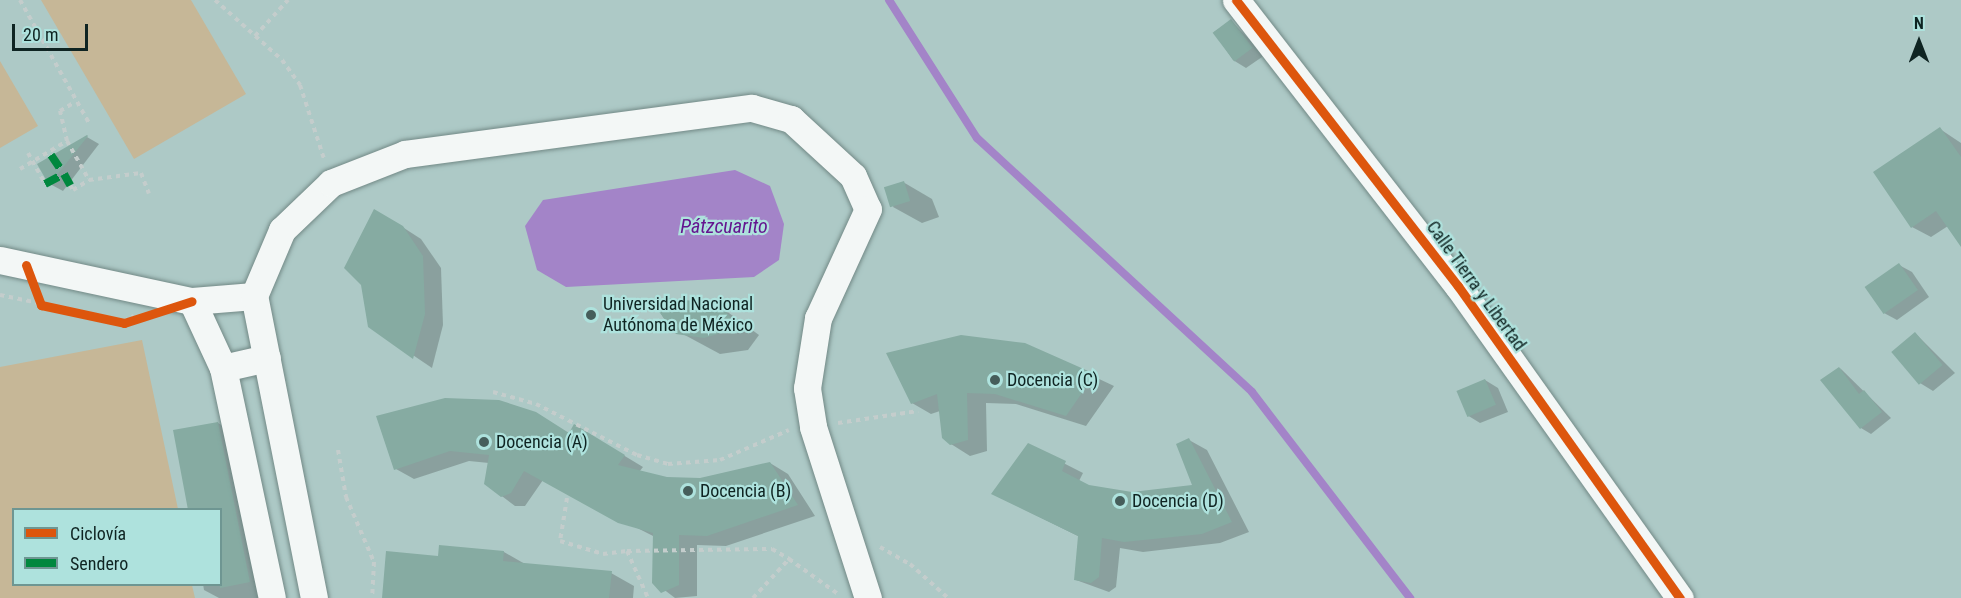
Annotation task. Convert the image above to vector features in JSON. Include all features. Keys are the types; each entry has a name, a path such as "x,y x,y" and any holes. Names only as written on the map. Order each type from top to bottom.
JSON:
{"street":[{"name":"Calle Tierra y Libertad","path":"1236,0 1458,286 1680,598"},
{"path":"314,598 254,296 282,230 331,183 405,154 752,108 791,119 853,176 868,208 818,318 807,388 813,427 855,549 868,598"},
{"path":"13,263 192,301 254,296"},
{"path":"192,301 223,368 272,598"},
{"path":"223,368 267,358"}],"path":[{"path":"20,0 75,102 89,123"},
{"path":"215,0 255,36 300,85 331,183"},
{"path":"255,36 288,0"},
{"path":"75,102 60,111 67,141 90,180"},
{"path":"20,169 50,154 67,141"},
{"path":"28,153 45,184"},
{"path":"70,185 73,190 90,180 141,173 149,194"},
{"path":"13,263 41,305 123,323 146,315"},
{"path":"493,392 536,404 637,455 668,464 720,460 792,429 918,411"},
{"path":"338,450 346,497 374,562 372,598"},
{"path":"567,498 560,541 603,554 627,551 772,549 842,597"},
{"path":"855,549 878,546 910,564 948,598"},
{"path":"627,551 648,598"},
{"path":"753,598 789,559"}],"shaded area":[{"path":"41,0 191,0 246,94 134,159"},
{"path":"0,61 38,126 0,148"},
{"path":"142,340 178,508 12,508 12,586 192,586 195,598 0,598 0,367"}],"water":[{"name":"Pátzcuarito","path":"735,170 770,186 784,224 779,260 754,277 566,287 537,270 525,226 543,200"}],"building":[{"path":"1231,19 1253,48 1234,62 1213,33"},
{"path":"1940,127 1961,157 1961,247 1936,211 1911,228 1873,172"},
{"path":"88,136 49,185 37,164"},
{"path":"904,181 910,201 890,207 884,187"},
{"path":"374,209 403,226 423,256 425,314 413,359 368,327 361,285 344,268"},
{"path":"1899,263 1918,290 1884,314 1865,287"},
{"path":"668,298 719,304 731,318 718,334 704,338 676,334 657,309"},
{"path":"1915,332 1943,365 1919,385 1891,352"},
{"name":"Docencia (C)","path":"961,335 1025,343 1095,374 1066,416 995,394 967,393 968,440 950,445 942,438 937,394 911,404 886,353"},
{"path":"1839,367 1859,394 1864,390 1882,412 1860,429 1820,380"},
{"path":"1485,379 1496,405 1467,417 1456,391"},
{"path":"445,398 499,400 536,412 569,433 574,424 625,455 618,465 667,477 700,478 770,462 798,505 707,536 679,535 679,585 661,593 652,583 653,533 618,523 524,471 511,493 501,497 484,484 489,455 450,451 394,470 376,416"},
{"path":"218,422 250,582 220,588 222,586 222,508 188,508 173,430"},
{"name":"Docencia (D)","path":"1189,438 1232,522 1202,534 1124,542 1102,538 1099,577 1091,583 1074,580 1078,536 991,494 1028,443 1066,461 1062,471 1089,485 1132,492 1192,485 1176,444"},
{"path":"439,545 504,551 503,561 612,571 609,598 382,598 386,551 438,556"}],"waterway":[{"path":"889,0 977,138 1252,392 1410,598"}],"marked path":[{"path":"51,155 64,174"},
{"path":"45,184 64,174 70,185"}],"cycle path":[{"path":"1236,0 1458,286 1680,598"},
{"path":"26,265 41,305 124,323 192,301"}],"place":[{"name":"Universidad Nacional Autónoma de México","path":"591,315"},
{"name":"Docencia (C)","path":"995,380"},
{"name":"Docencia (A)","path":"484,442"},
{"name":"Docencia (B)","path":"688,491"},
{"name":"Docencia (D)","path":"1120,501"}]}
